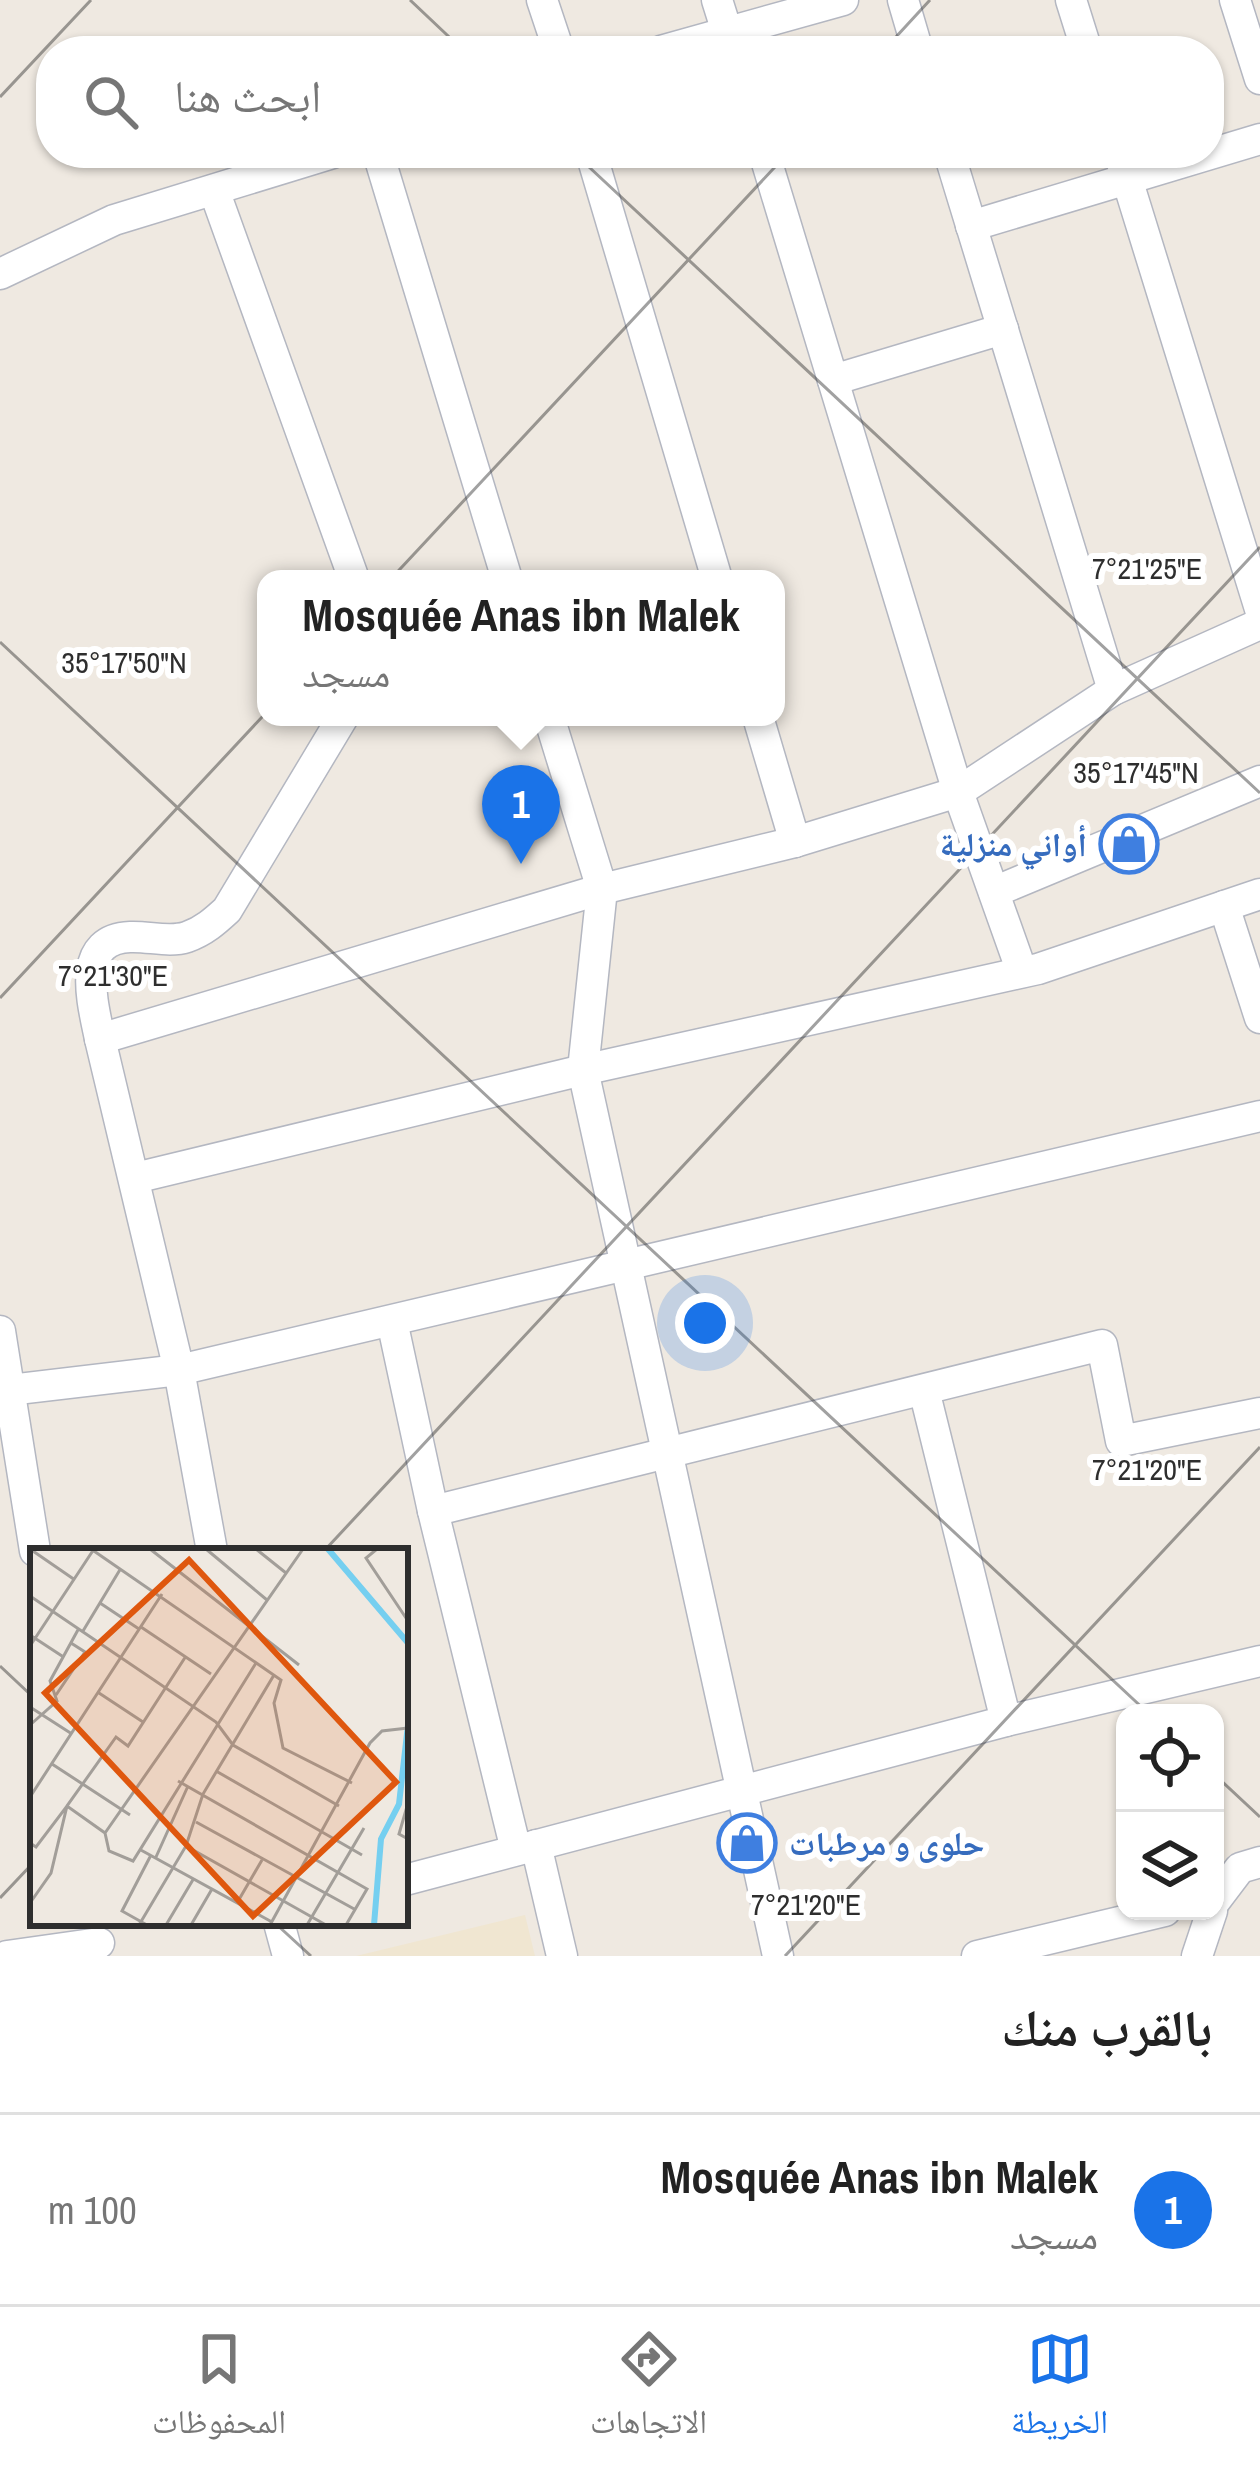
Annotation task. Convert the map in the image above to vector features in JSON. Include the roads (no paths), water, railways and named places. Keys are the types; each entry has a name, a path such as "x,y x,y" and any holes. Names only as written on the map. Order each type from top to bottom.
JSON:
{"street":[{"path":"542,0 555,36"},
{"path":"718,0 729,36"},
{"path":"744,36 843,0"},
{"path":"903,0 914,36"},
{"path":"1071,0 1082,36"},
{"path":"1235,0 1253,30 1260,79"},
{"path":"1224,146 1260,139"},
{"path":"0,274 114,220 285,168"},
{"path":"383,168 504,570"},
{"path":"595,168 714,570"},
{"path":"769,168 958,791 1022,972"},
{"path":"954,168 1113,690"},
{"path":"971,226 1115,168"},
{"path":"1123,168 1260,609"},
{"path":"214,190 351,570"},
{"path":"833,380 1003,329"},
{"path":"100,1039 602,889 795,842 958,791 1113,690 1260,624"},
{"path":"211,1548 179,1370 100,1039 90,986 92,960 106,943 124,937 175,940 211,926 227,910 338,726"},
{"path":"552,726 602,889 584,1070 778,1956"},
{"path":"761,726 795,842"},
{"path":"994,892 1260,781"},
{"path":"135,1178 584,1070 1022,972 1260,894"},
{"path":"1224,906 1260,1018"},
{"path":"5,1390 179,1370 1260,1116"},
{"path":"392,1321 433,1511 526,1847 562,1956"},
{"path":"0,1331 5,1390 34,1548"},
{"path":"433,1511 1102,1345 1120,1442 1260,1413"},
{"path":"924,1390 1006,1721"},
{"path":"408,1879 1006,1721 1260,1661"},
{"path":"1224,1888 1240,1868 1260,1862"},
{"path":"976,1956 1127,1920"},
{"path":"1197,1956 1209,1920"},
{"path":"280,1926 288,1956"},
{"path":"7,1956 98,1941"}],"place":[{"name":"أواني منزلية","path":"1129,844"},
{"name":"Mosquée Anas ibn Malek","path":"521,864"},
{"name":"حلوى و مرطبات","path":"747,1843"}]}
